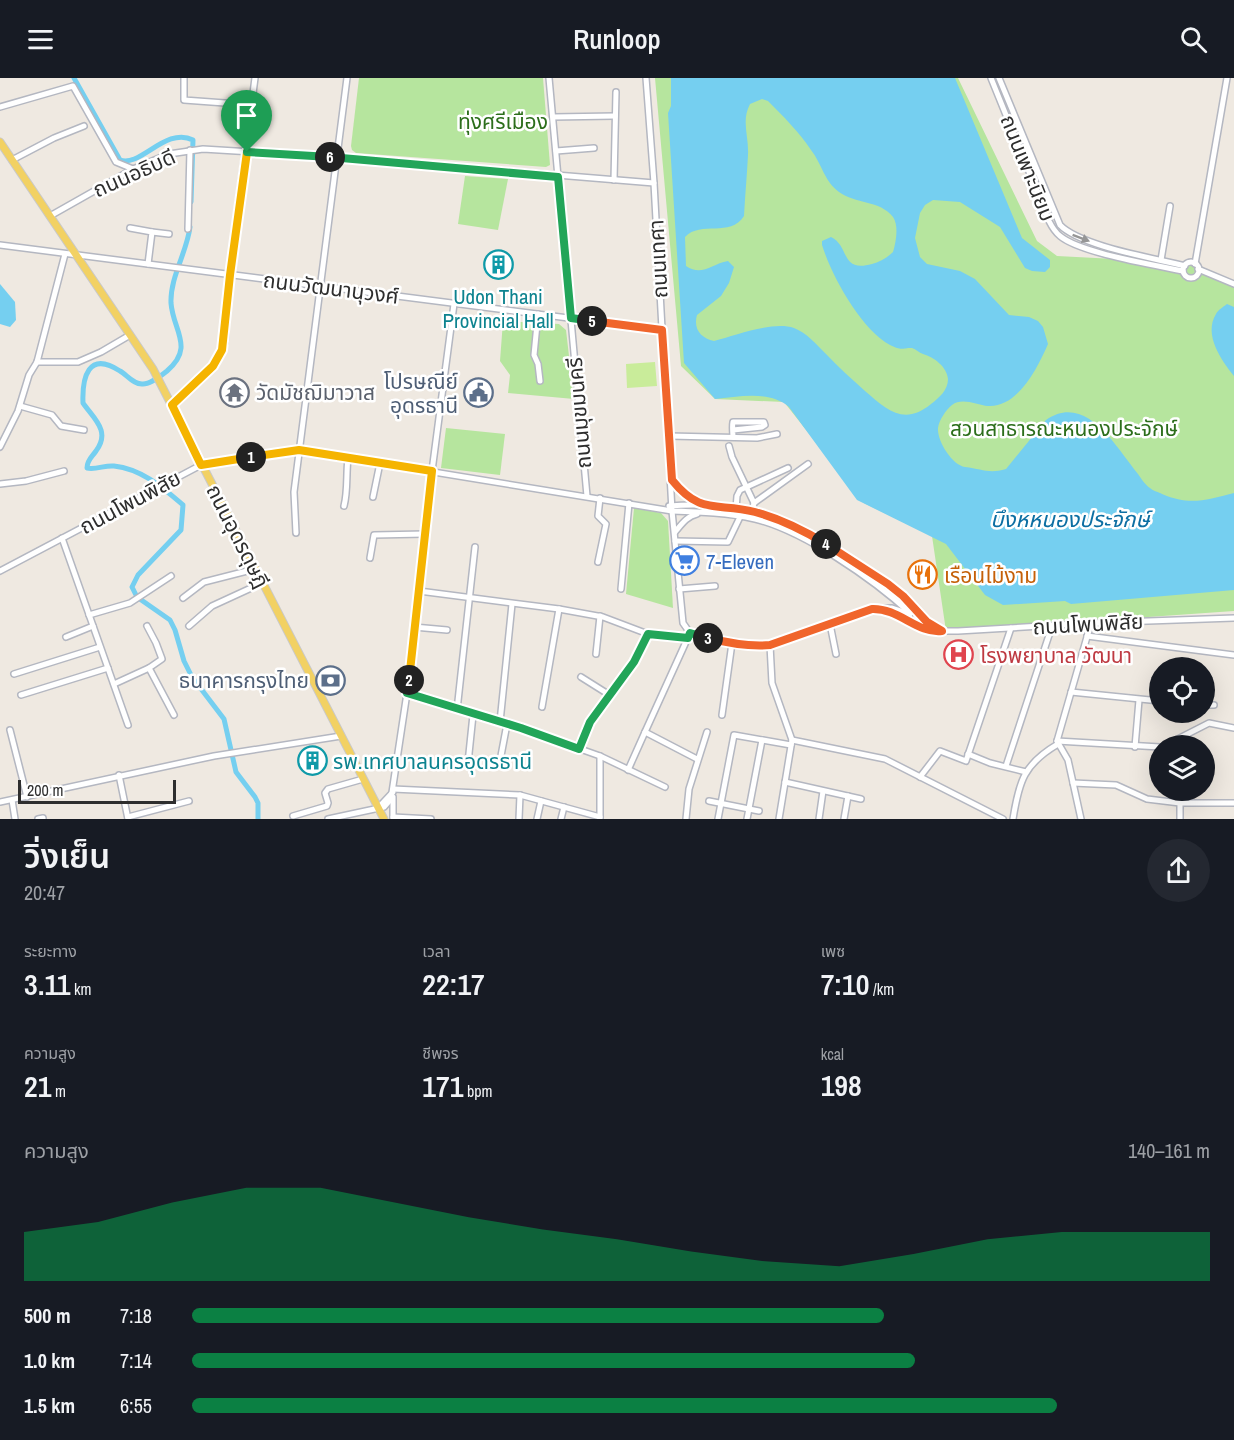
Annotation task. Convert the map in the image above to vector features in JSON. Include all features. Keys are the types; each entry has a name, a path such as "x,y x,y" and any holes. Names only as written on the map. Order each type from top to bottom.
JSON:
{"main road":[{"name":"ถนนอุดรดุษฎี","path":"0,142 165,390 201,465 384,819"}],"street":[{"path":"70,78 116,162 133,169"},
{"path":"184,78 184,100 252,105"},
{"path":"172,405 213,366 222,350 255,78"},
{"path":"296,533 294,492 347,78"},
{"name":"ถนนมุขมนครี","path":"549,78 587,496"},
{"name":"ถนนเทศา","path":"646,78 672,508 683,623 689,635"},
{"name":"ถนนเพาะนิยม","path":"991,78 1054,230 1061,237 1083,248 1184,268"},
{"name":"ถนนเพาะนิยม","path":"999,78 1060,225 1066,231 1085,240 1184,268"},
{"path":"1227,78 1197,269 1189,277 1184,268 1190,262 1197,269 1234,284"},
{"path":"0,107 73,86"},
{"path":"614,180 616,92"},
{"path":"553,117 615,116"},
{"path":"12,160 54,138 84,126"},
{"path":"556,151 594,148"},
{"name":"ถนนอธิบดี","path":"50,216 133,169 169,154 203,149 337,157 558,177 654,183"},
{"path":"188,228 190,150"},
{"path":"1161,260 1170,206"},
{"path":"130,228 170,234"},
{"path":"148,264 152,232"},
{"name":"ถนนวัฒนานุวงศ์","path":"0,246 662,330"},
{"path":"0,447 20,406 29,375 37,362 65,254"},
{"path":"431,819 393,818 393,791 454,304"},
{"path":"538,314 534,355 538,364 540,381"},
{"path":"37,362 78,362 130,335"},
{"path":"20,406 52,415 61,426 84,430"},
{"path":"733,430 765,425 764,422 733,422 733,430 733,438"},
{"path":"669,436 757,438 777,434"},
{"path":"729,446 754,503 752,512"},
{"name":"ถนนโพนพิสัย","path":"0,571 201,465 299,450 658,508 706,506 752,512 790,524 818,539 888,584 903,596 922,617"},
{"path":"344,506 348,458"},
{"path":"373,497 380,463"},
{"path":"754,503 808,464"},
{"path":"736,509 738,493 788,468"},
{"path":"0,484 26,481 64,471"},
{"path":"672,480 682,493 706,506"},
{"path":"598,562 606,524 597,516 600,498"},
{"path":"621,589 629,503"},
{"name":"ถนนโพนพิสัย","path":"672,508 753,519 787,530 883,589 898,602 915,624 926,629 942,631 1234,618"},
{"path":"675,532 692,515 704,512"},
{"path":"675,541 728,542 740,517"},
{"path":"370,558 374,535 425,534"},
{"path":"62,538 128,725"},
{"path":"457,710 475,547"},
{"path":"183,598 204,582 255,569"},
{"path":"89,615 118,608 140,597 171,576"},
{"path":"189,626 212,606 262,583"},
{"path":"679,589 715,586"},
{"path":"418,591 600,616 648,634 689,635 732,644 760,646 770,645 865,610 892,608 910,616"},
{"path":"892,608 898,602"},
{"path":"500,722 512,604"},
{"path":"542,707 559,609"},
{"path":"883,609 910,616 918,611"},
{"path":"596,654 600,616"},
{"path":"915,624 920,622 922,617 942,631"},
{"path":"1081,819 1068,760 1058,742 1091,623"},
{"path":"830,624 836,654"},
{"path":"66,637 93,626"},
{"path":"114,684 149,668 162,659 147,626"},
{"path":"1006,766 1052,626"},
{"path":"414,627 447,630"},
{"path":"920,777 940,751 964,761 1011,628"},
{"path":"579,749 590,722 608,694 634,662 648,634"},
{"path":"628,770 689,635"},
{"path":"1087,636 1234,655"},
{"path":"722,715 732,644"},
{"path":"770,645 772,683 791,743 779,819"},
{"path":"14,674 100,647"},
{"path":"21,695 108,668"},
{"path":"149,668 174,715"},
{"path":"580,677 608,694"},
{"path":"1071,692 1149,700"},
{"path":"407,693 600,756 665,788"},
{"path":"1135,747 1140,699"},
{"path":"468,763 473,715"},
{"path":"1186,735 1209,723 1234,728"},
{"path":"500,761 507,724"},
{"path":"10,730 27,797"},
{"path":"645,732 697,759"},
{"path":"686,819 689,789 707,732"},
{"path":"718,819 735,735 885,759 993,816 1003,819"},
{"path":"0,802 236,752 341,736"},
{"path":"747,819 762,740"},
{"path":"1013,819 1017,791 1026,772 1039,755 1058,742 1149,747"},
{"path":"968,754 990,763 1026,772"},
{"path":"393,791 520,795 600,818 600,756"},
{"path":"119,775 128,818 189,801"},
{"path":"292,816 327,806 325,793 328,789 363,779"},
{"path":"785,782 861,799"},
{"path":"1073,783 1116,785 1147,799 1180,803 1234,803"},
{"path":"327,819 387,805 393,791"},
{"path":"819,819 823,791"},
{"path":"519,819 520,795"},
{"path":"844,819 848,796"},
{"path":"12,800 15,819"},
{"path":"537,819 541,801"},
{"path":"710,801 759,811"},
{"path":"1180,803 1180,819"},
{"path":"561,819 564,807"},
{"path":"38,819 43,818"}],"green space":[{"name":"ทุ่งศรีเมือง","path":"359,78 543,78 550,165 546,167 356,153 351,146"},
{"name":"สวนสาธารณะหนองประจักษ์","path":"655,78 958,78 1037,241 1057,256 1193,263 1234,284 1234,611 946,631 932,536 864,503 784,402 715,399 681,366"},
{"path":"465,176 508,179 498,230 458,224"},
{"path":"503,321 559,324 566,330 574,399 508,393 510,375 500,361"},
{"path":"655,362 657,386 627,388 626,364"},
{"path":"446,428 505,434 500,475 441,468"},
{"path":"634,508 661,513 668,521 673,608 626,594"}],"water":[{"name":"บึงหหนองประจักษ์","path":"671,78 955,78 1022,238 1050,260 1050,267 1045,272 1025,268 1000,227 960,202 933,200 925,205 920,213 915,238 920,257 927,264 960,271 975,279 1009,315 1029,317 1038,321 1043,327 1048,344 1033,374 1018,393 1009,400 999,405 988,406 960,402 950,407 941,419 938,428 943,446 955,462 965,467 986,471 1006,469 1046,420 1061,413 1074,413 1087,418 1099,426 1110,438 1153,490 1172,498 1190,501 1206,500 1234,493 1234,590 1071,604 1065,601 1003,605 985,595 946,544 857,500 789,407 763,396 715,399 684,363 668,113 671,106","holes":["762,99 768,101 806,143 834,188 852,199 881,208 888,212 895,221 896,234 893,252 875,263 855,265 850,262 837,241 831,237 822,241 822,245 840,286 858,315 869,327 890,345 899,349 912,348 935,360 945,370 948,379 945,390 921,411 904,415 888,409 865,391 811,339 794,328 765,327 714,341 705,338 697,329 697,315 721,296 729,283 734,267 728,261 702,270 686,266 685,237 699,230 731,226 738,223 744,216 748,155 747,110 750,104"]},
{"path":"0,284 15,302 16,320 10,327 0,324"},
{"path":"1227,304 1234,307 1234,376 1216,347 1212,330 1216,314"}],"waterway":[{"path":"74,78 120,160 128,161 136,158 173,138 183,137 193,140 191,202"},
{"path":"190,227 171,293 171,303 180,338 180,354 167,371 146,384 137,383 109,365 94,365 89,370 84,384 83,403 96,420 102,437 87,468 114,466 134,471 152,480 183,505 181,530 138,575 132,587 137,597 170,620 192,677 224,719 236,772 258,803 258,819"}],"place":[{"name":"Udon Thani Provincial Hall","path":"498,265"},
{"name":"วัดมัชฌิมาวาส","path":"235,392"},
{"name":"โปรษณีย์ อุดรธานี","path":"479,393"},
{"name":"7-Eleven","path":"685,561"},
{"name":"เรือนไม้งาม","path":"923,575"},
{"name":"โรงพยาบาล วัฒนา","path":"959,655"},
{"name":"ธนาคารกรุงไทย","path":"330,680"},
{"name":"รพ.เทศบาลนครอุดรธานี","path":"312,761"}],"route":[{"path":"247,152 337,157 558,177 571,318 662,330 672,480 682,493 706,506 752,512 790,524 818,539 888,584 921,613 927,622 942,631 921,628 883,609 872,609 770,645 732,644 690,633 688,638 648,634 634,662 608,694 590,722 579,749 521,728 407,693 432,471 299,450 201,465 172,405 213,366 225,342 230,275 247,152"}]}
